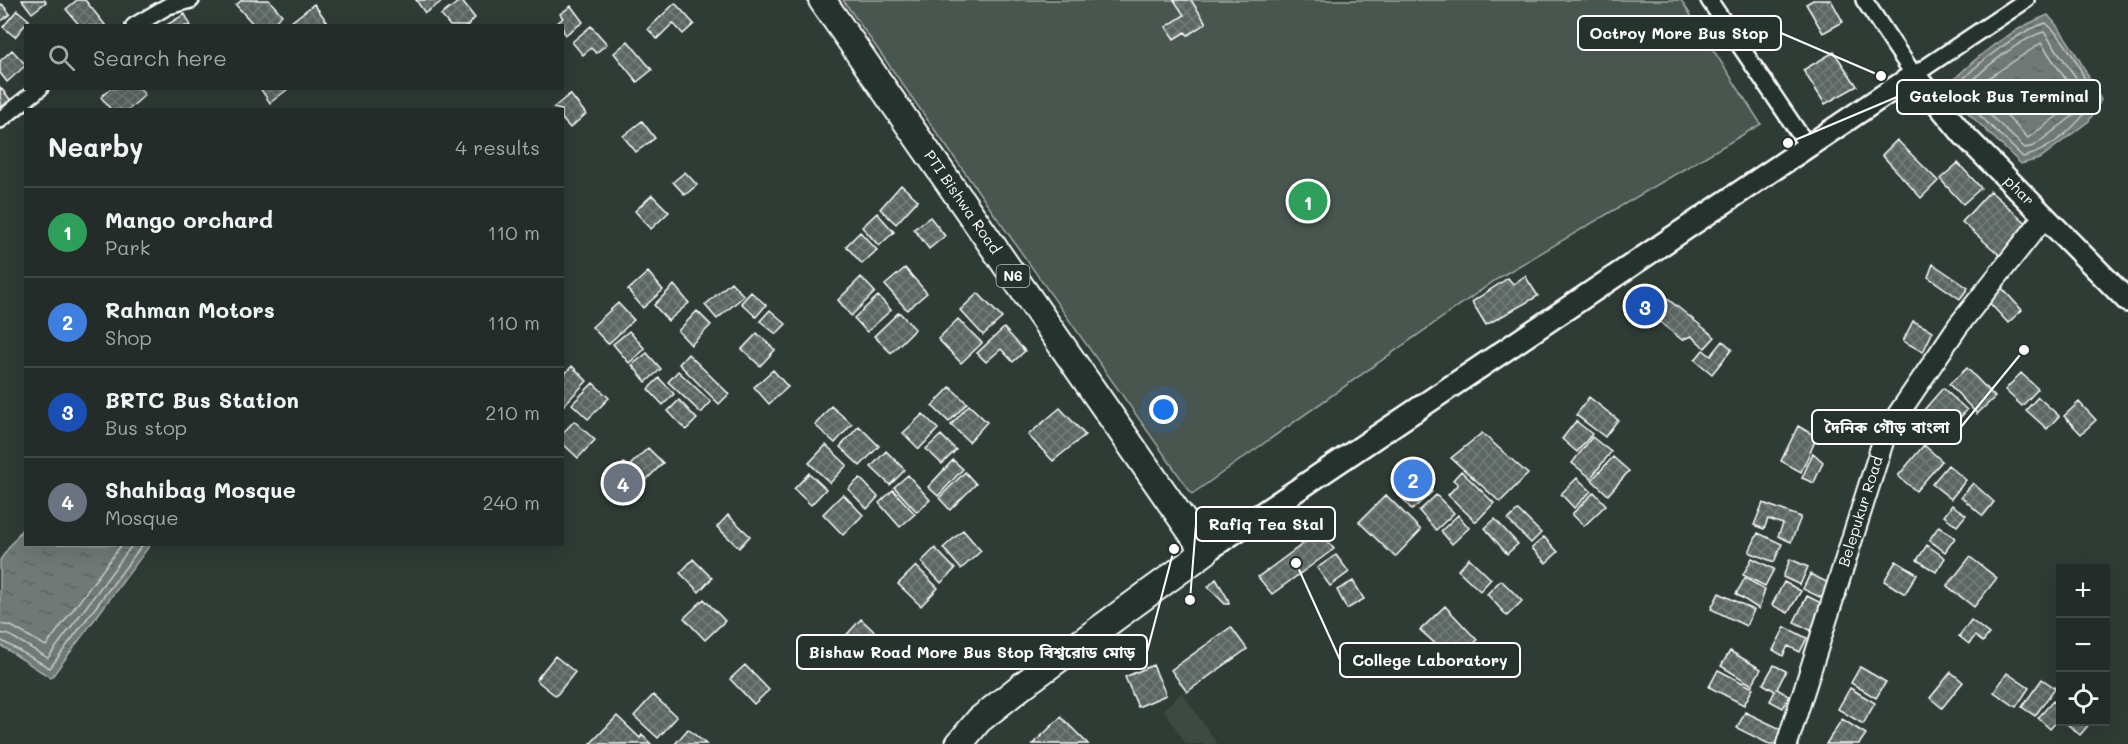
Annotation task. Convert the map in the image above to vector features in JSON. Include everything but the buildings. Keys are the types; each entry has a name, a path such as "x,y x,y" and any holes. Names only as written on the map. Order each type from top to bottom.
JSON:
{"highway":[{"name":"PTI Bishwa Road","path":"822,0 1205,552"},
{"path":"959,744 979,720 1027,682 1205,552"}],"main road":[{"path":"1205,552 1809,148 1914,75"},
{"name":"phar","path":"1914,75 1963,134 2128,301"}],"street":[{"path":"137,24 168,6 191,0"},
{"path":"1709,0 1809,148"},
{"path":"1864,0 1914,75 2026,0"},
{"path":"0,120 37,90"},
{"name":"Belepukur Road","path":"1787,744 1886,432 1958,326 2045,216"}],"shaded area":[{"path":"843,0 1681,0 1761,124 1500,277 1192,494"},
{"path":"1182,693 1218,744 1186,744 1163,709"}],"water":[{"path":"2048,15 2071,45 2101,100 2089,121 2039,159 2021,164 1966,111 1947,87 1994,45 2020,28"},
{"path":"24,526 24,546 149,546 51,678 0,645 0,560"}],"place":[{"name":"Octroy More Bus Stop","path":"1881,76"},
{"name":"Gatelock Bus Terminal","path":"1788,143"},
{"name":"Mango orchard","path":"1308,201"},
{"name":"BRTC Bus Station","path":"1645,306"},
{"name":"দৈনিক গৌড় বাংলা","path":"2024,350"},
{"name":"Rahman Motors","path":"1413,479"},
{"name":"Shahibag Mosque","path":"623,483"},
{"name":"Bishaw Road More Bus Stop বিশ্বরোড মোড়","path":"1174,549"},
{"name":"College Laboratory","path":"1296,563"},
{"name":"Rafiq Tea Stal","path":"1190,600"}]}
